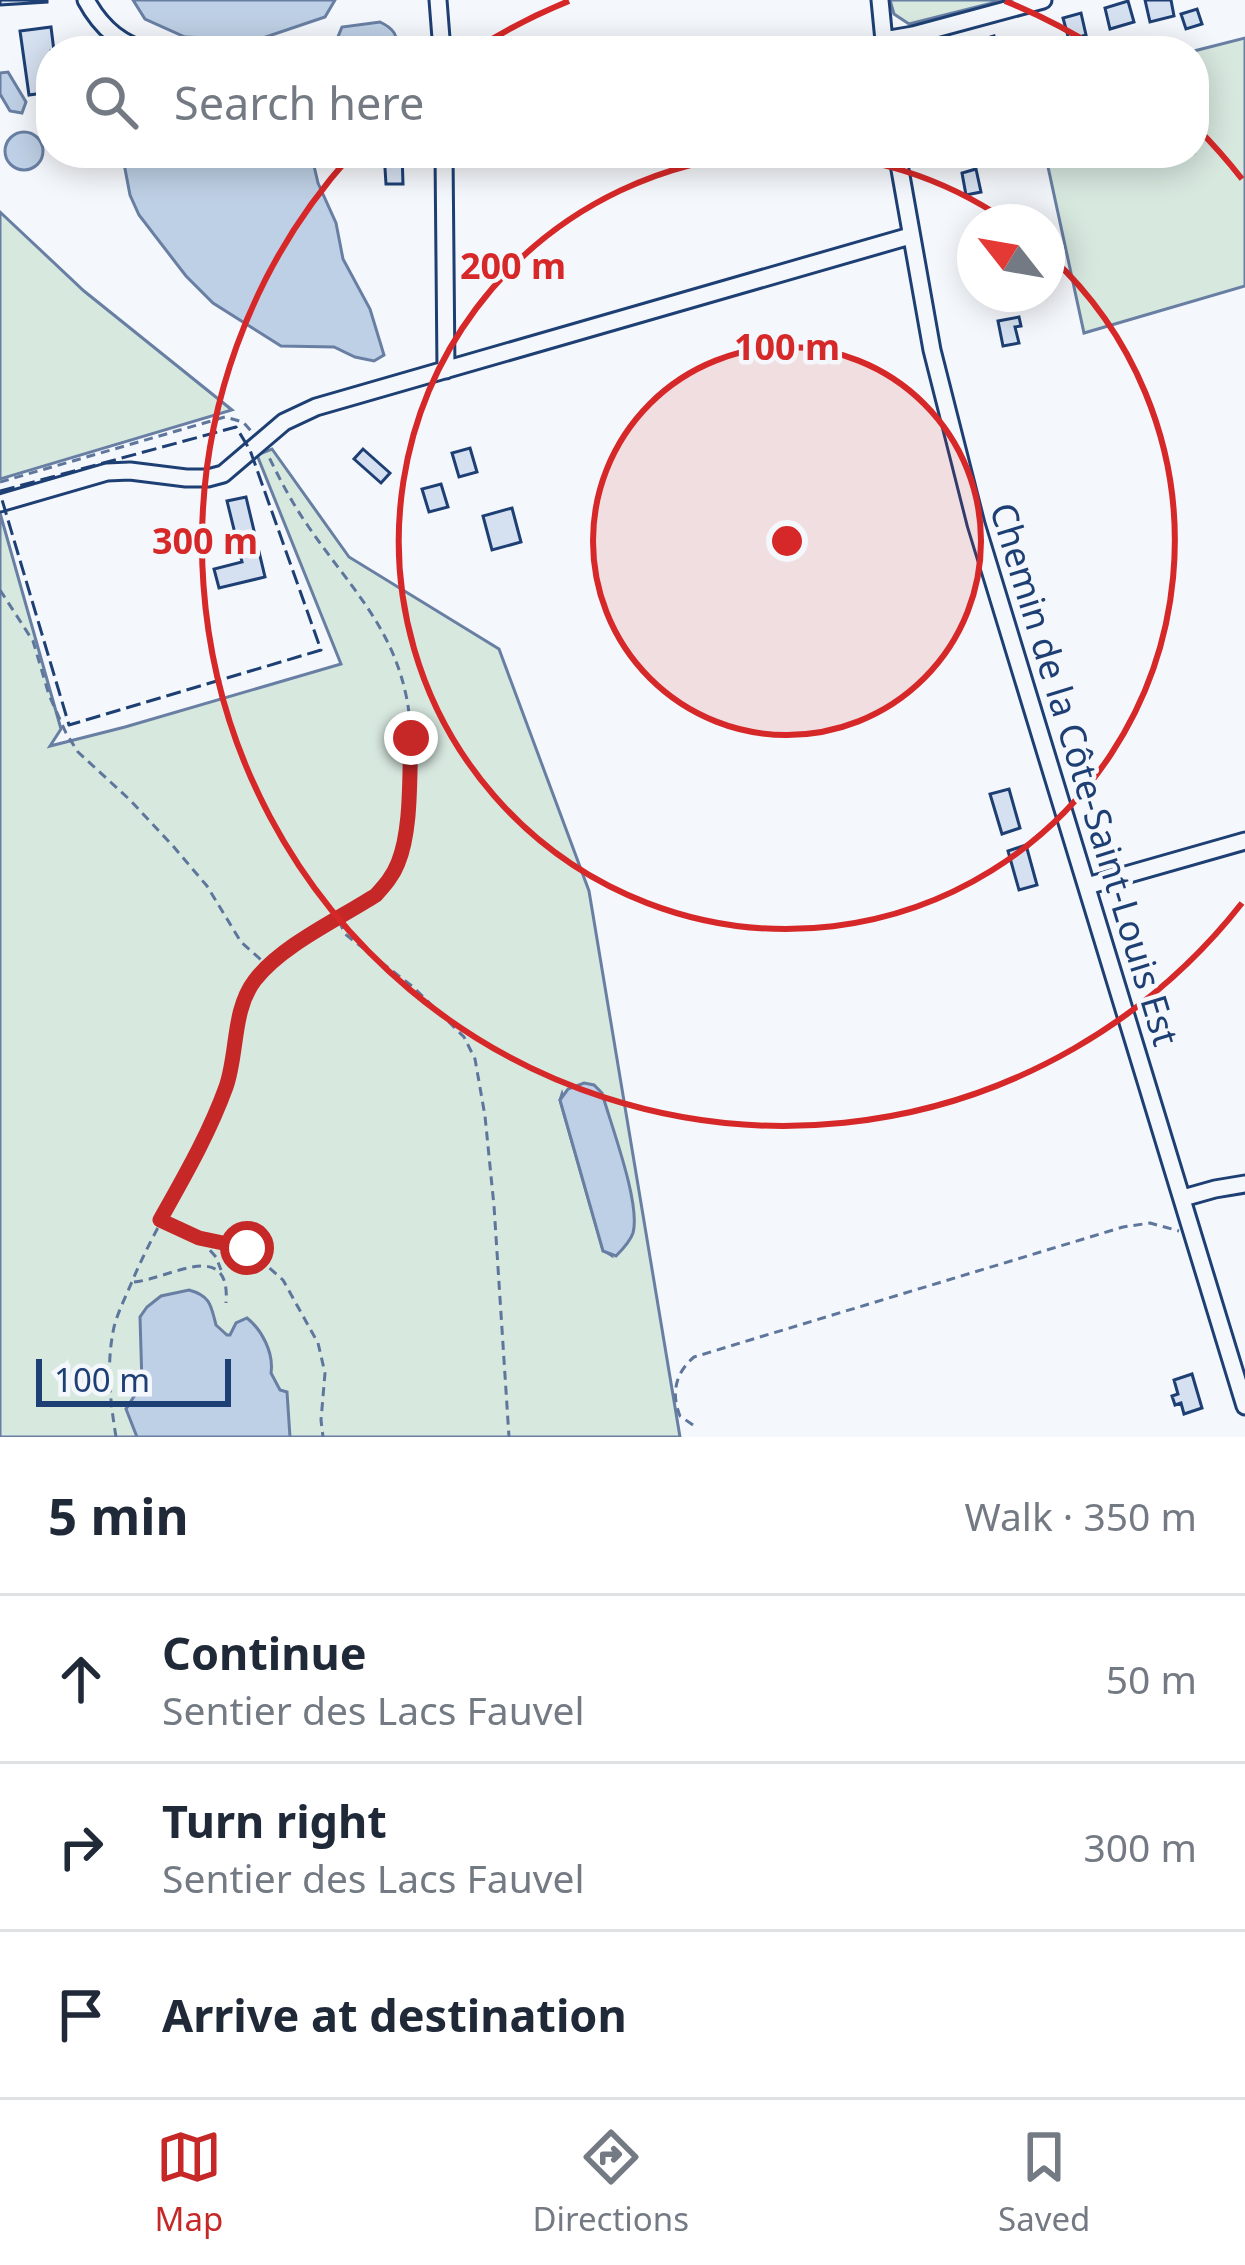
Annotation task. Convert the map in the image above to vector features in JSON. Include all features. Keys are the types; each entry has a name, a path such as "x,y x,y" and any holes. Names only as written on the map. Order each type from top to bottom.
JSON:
{"street":[{"path":"86,0 116,36"},
{"path":"438,0 441,36"},
{"path":"880,0 884,36"},
{"path":"911,36 999,6 1043,0"},
{"path":"444,168 446,370"},
{"name":"Chemin de la Côte-Saint-Louis Est","path":"899,168 932,350 972,509 1245,1406"},
{"path":"0,503 107,472 208,478 233,467 284,422 307,410 910,236"},
{"path":"1087,886 1245,841"},
{"path":"1183,1198 1245,1184"}],"path":[{"path":"0,482 225,417 243,422 261,441 306,524 378,621 392,649 407,701 411,738 400,861 376,895 268,966 252,984 241,1010 228,1082 115,1323 109,1363 116,1437"},
{"path":"0,590 33,640 50,695 78,752 173,845 207,886 241,942 268,966"},
{"path":"338,919 345,934 413,987 464,1037 475,1059 485,1116 509,1437"},
{"path":"160,1220 199,1238 247,1248 283,1280 318,1342 325,1373 323,1437"},
{"path":"694,1425 680,1416 675,1393 678,1376 694,1358 1123,1227 1150,1222 1178,1232 1192,1229"},
{"path":"199,1238 216,1257 226,1303"},
{"path":"132,1282 201,1265 221,1274"}],"shaded area":[{"path":"890,0 1004,0 909,24 894,14"},
{"path":"1245,38 1245,286 1084,333 1065,245 1065,204 1056,204 1048,168 1209,168 1209,47"},
{"path":"0,212 84,291 232,410 0,479"},
{"path":"272,449 349,557 499,649 589,891 680,1437 0,1437 0,513 61,729 50,746 341,664 257,455","holes":["562,1094 611,1255 603,1250"]}],"water":[{"path":"133,0 335,0 325,17 269,36 183,36 145,19"},
{"path":"380,22 395,36 338,36 342,27"},
{"path":"8,72 26,102 22,113 10,111 0,94 0,73"},
{"path":"17,134 36,137 36,165 17,168 7,158 7,144"},
{"path":"125,168 314,168 336,223 343,259 370,309 384,355 374,361 334,347 281,346 213,303 186,276 139,215"},
{"path":"584,1083 602,1093 633,1203 633,1233 616,1256 603,1251 560,1100 568,1089"},
{"path":"189,1290 206,1299 216,1325 227,1335 247,1318 258,1329 269,1350 271,1373 280,1390 287,1392 290,1437 137,1437 126,1409 142,1384 140,1317 161,1296"}],"building":[{"path":"0,0 47,0 47,2 0,5"},
{"path":"1145,0 1171,0 1174,16 1150,22"},
{"path":"1128,1 1134,22 1110,29 1105,8"},
{"path":"1197,9 1202,24 1186,29 1181,14"},
{"path":"1081,13 1086,35 1068,36 1063,18"},
{"path":"51,27 52,36 36,36 36,94 29,95 20,31"},
{"path":"385,168 402,168 403,184 386,184"},
{"path":"976,169 981,192 966,195 962,173"},
{"path":"1019,317 1021,326 1015,327 1019,343 1003,346 998,321"},
{"path":"470,448 477,472 459,477 452,453"},
{"path":"363,449 390,473 381,483 354,459"},
{"path":"441,484 448,507 429,512 422,489"},
{"path":"246,497 265,577 219,588 214,569 242,562 227,501"},
{"path":"512,508 521,542 492,550 483,516"},
{"path":"1009,789 1020,828 1002,834 990,794"},
{"path":"1026,845 1037,885 1019,890 1008,851"},
{"path":"1192,1374 1202,1408 1184,1414 1181,1403 1175,1405 1172,1396 1178,1394 1174,1380"}],"fence":[{"path":"0,491 236,427 250,450 321,650 69,725 0,493"}],"route":[{"path":"247,1248 199,1238 160,1220 206,1136 228,1082 241,1010 252,984 268,966 376,895 400,861 411,738"}]}
